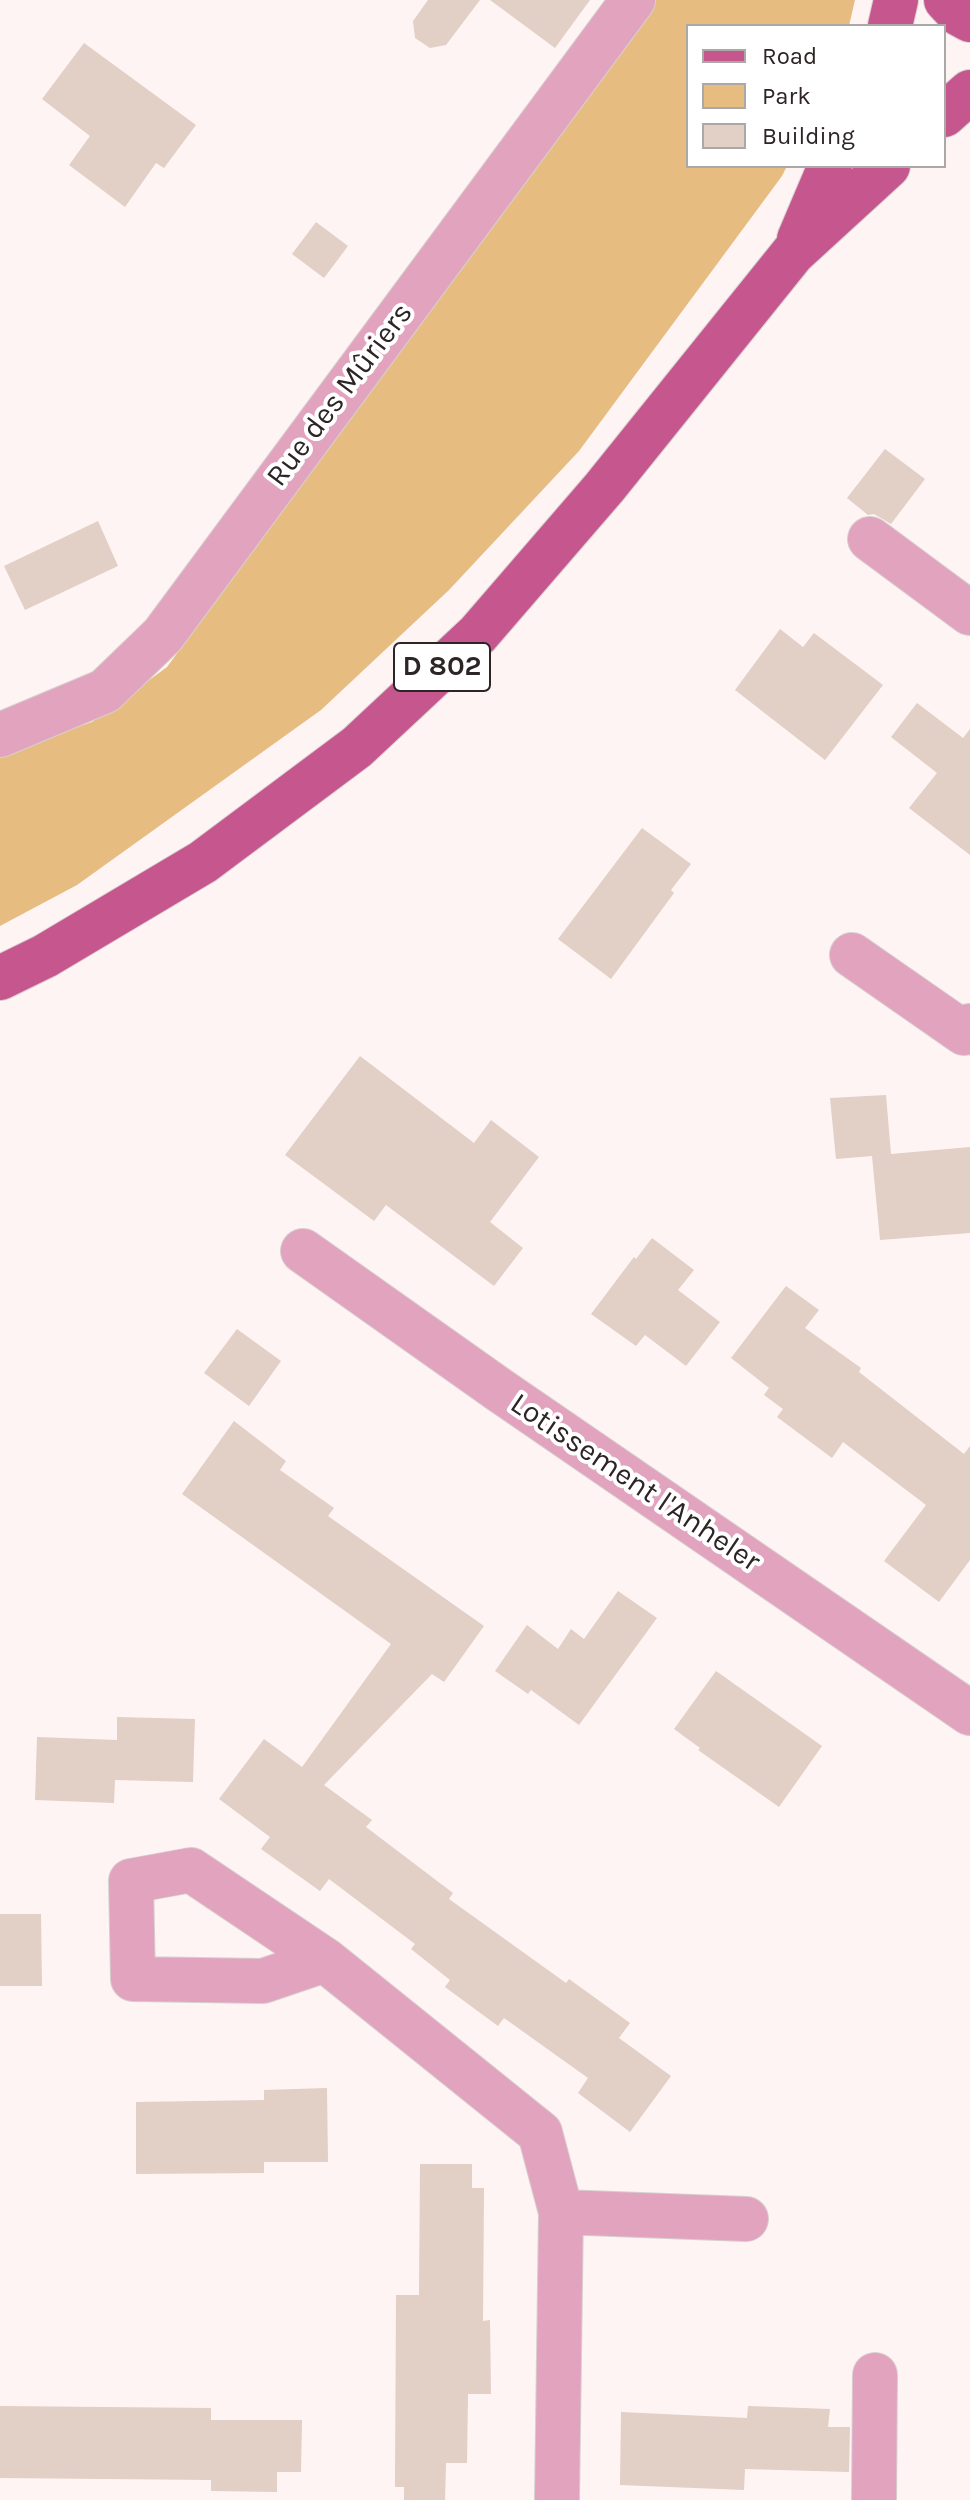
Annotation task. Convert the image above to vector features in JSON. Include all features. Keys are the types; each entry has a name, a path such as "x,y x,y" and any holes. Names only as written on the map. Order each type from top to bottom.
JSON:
{"main road":[{"path":"890,24 896,0"},
{"path":"946,0 959,14 970,20"},
{"path":"946,113 970,92"},
{"name":"D 802","path":"793,253 829,168"},
{"name":"D 802","path":"0,978 45,956 203,862 357,747 478,634 604,488 793,253 886,168"}],"street":[{"name":"Rue des Mûriers","path":"0,735 105,691 163,635 633,0"},
{"path":"870,539 970,613"},
{"path":"852,955 964,1033 970,1026"},
{"name":"Lotissement l'Anheler","path":"303,1251 498,1389 970,1713"},
{"path":"325,1960 540,2133 561,2212 557,2500"},
{"path":"561,2212 746,2219"},
{"path":"874,2500 875,2375"}],"green space":[{"path":"656,0 855,0 849,24 686,24 686,168 786,168 579,451 449,590 321,710 77,885 0,926 0,752 92,722 167,667"}],"building":[{"path":"428,0 480,0 446,45 430,48 415,38 413,21"},
{"path":"490,0 590,0 555,48"},
{"path":"84,43 196,125 164,168 156,163 125,207 69,165 90,136 42,99"},
{"path":"316,222 348,246 324,278 292,254"},
{"path":"885,449 925,479 891,524 874,514 868,515 847,498"},
{"path":"98,521 118,566 25,610 4,566"},
{"path":"780,629 803,647 814,633 883,685 825,760 735,690"},
{"path":"917,703 963,738 970,729 970,855 909,808 937,773 891,737"},
{"path":"642,828 691,864 671,890 674,893 611,979 558,939"},
{"path":"360,1056 474,1143 491,1120 539,1157 490,1222 523,1248 494,1286 386,1205 374,1221 285,1155"},
{"path":"886,1095 891,1154 970,1147 970,1233 880,1240 872,1156 836,1159 830,1098"},
{"path":"652,1238 694,1270 678,1290 720,1322 686,1366 645,1335 636,1346 591,1314"},
{"path":"786,1286 819,1310 805,1328 861,1368 859,1372 964,1454 970,1446 970,1560 939,1602 884,1561 926,1505 843,1442 832,1458 777,1417 783,1409 764,1395 769,1388 731,1358"},
{"path":"237,1329 281,1361 249,1406 204,1373"},
{"path":"234,1421 286,1461 280,1470 334,1508 328,1516 484,1626 444,1682 432,1674 324,1785 372,1820 366,1827 453,1893 449,1899 566,1983 569,1979 630,2023 619,2038 671,2076 630,2132 578,2093 588,2078 504,2018 498,2026 445,1987 450,1980 411,1949 415,1944 329,1879 320,1891 261,1849 270,1837 219,1799 264,1739 302,1767 391,1644 182,1494"},
{"path":"618,1591 657,1618 579,1725 531,1690 528,1694 495,1671 527,1625 558,1649 571,1629 584,1639"},
{"path":"716,1671 822,1746 779,1807 698,1750 700,1748 674,1729"},
{"path":"117,1717 195,1719 193,1782 115,1780 114,1803 35,1800 37,1737 117,1740"},
{"path":"0,1914 41,1914 42,1986 0,1986"},
{"path":"327,2088 328,2162 264,2162 264,2173 136,2174 136,2102 264,2100 264,2090"},
{"path":"420,2164 472,2164 472,2188 484,2188 483,2321 490,2320 491,2394 468,2394 467,2463 446,2463 445,2500 404,2500 404,2487 395,2487 396,2295 419,2295"},
{"path":"0,2406 211,2408 211,2420 302,2420 301,2472 277,2472 277,2492 211,2491 211,2480 0,2478"},
{"path":"748,2406 830,2409 828,2427 850,2427 849,2472 745,2469 744,2490 620,2485 621,2412 747,2418"}]}
